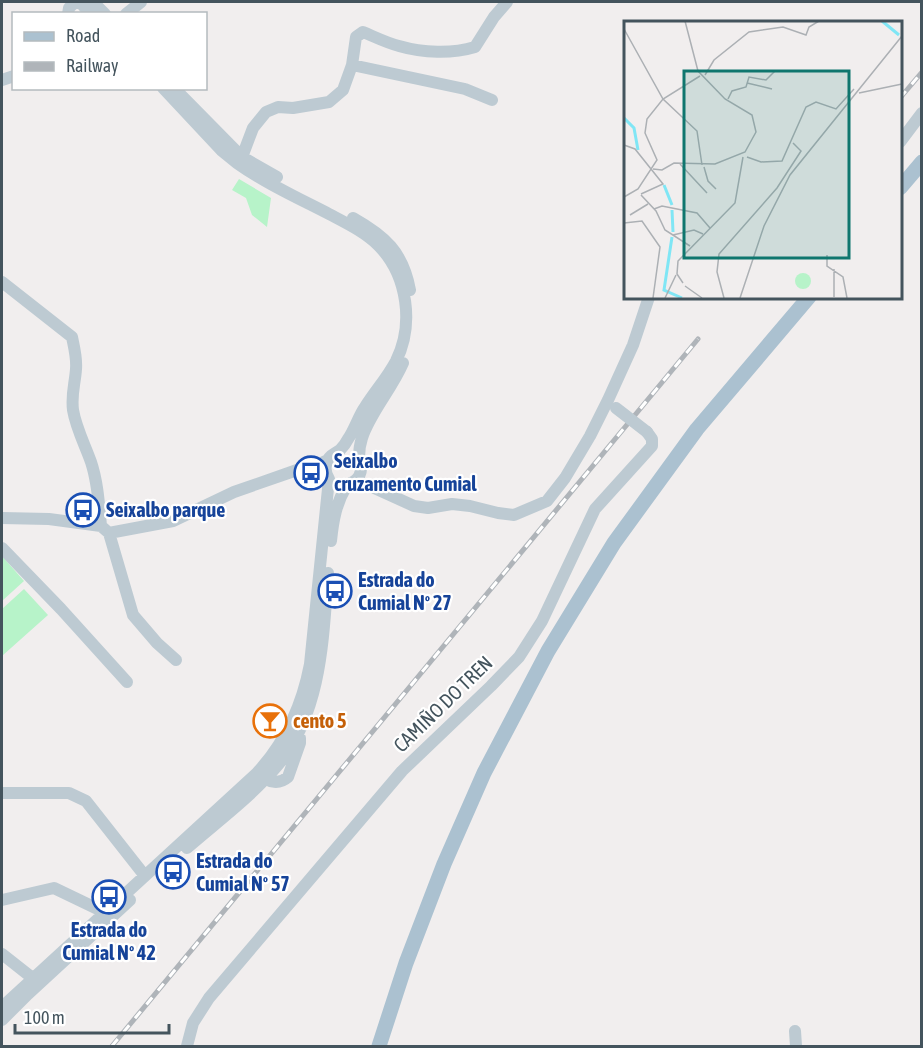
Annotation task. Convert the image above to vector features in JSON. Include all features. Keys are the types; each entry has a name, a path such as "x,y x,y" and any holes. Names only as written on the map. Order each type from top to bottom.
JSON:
{"main road":[{"path":"902,186 921,162"},
{"path":"379,1047 406,963 452,846 500,741 548,651 615,543 697,429 808,298"}],"street":[{"path":"87,2 96,11"},
{"path":"128,12 141,2"},
{"path":"239,154 253,128 266,112 278,107 293,108 329,102 343,90 352,65 356,37 363,32 399,46 420,50 458,52 475,47 494,17 507,2"},
{"path":"72,5 96,11"},
{"path":"352,65 465,89 492,100"},
{"path":"165,90 221,150 243,168 350,225 370,239 384,253 397,275 406,309 405,329 400,350 391,370 363,410 339,452"},
{"path":"176,90 239,154"},
{"path":"902,139 921,113"},
{"path":"190,119 199,120 227,149 384,238 395,251 405,270 412,302 412,332 402,365 365,430 360,445 360,475 340,497 333,521 320,664 314,692 302,725 300,743 288,777 284,781 277,782 264,776"},
{"path":"2,282 72,337 77,360 71,395 72,407 77,429 92,464 105,530 133,615 157,643 176,660"},
{"path":"2,518 49,519 105,530 173,521 234,492 297,470 313,467 327,470 337,485 370,486 414,506 428,508 452,504 514,515 547,501 565,478 612,404 649,298"},
{"name":"CAMIÑO DO TREN","path":"187,1047 193,1023 209,998 402,771 519,657 542,621 595,509 652,446 652,439 647,432 612,404"},
{"path":"279,759 303,709 313,643 327,470 331,456 339,452 351,453 360,465 370,486"},
{"path":"2,548 127,682"},
{"path":"2,1015 34,979 104,912 270,759 285,737 307,683"},
{"path":"2,1015 264,776 279,759 302,725"},
{"path":"279,759 286,761 290,770"},
{"path":"226,802 242,795 264,776"},
{"path":"2,793 69,793 86,801 145,876"},
{"path":"2,900 54,888 104,912"},
{"path":"34,979 83,938 100,928"},
{"path":"2,954 34,979"},
{"path":"795,1031 796,1047"}],"green space":[{"path":"239,179 271,198 267,227 252,215 246,198 232,190"},
{"path":"2,556 24,581 2,601"},
{"path":"24,589 48,615 2,656 2,609"}],"railway":[{"path":"902,96 922,72"},
{"path":"112,1046 698,339"}],"place":[{"name":"Seixalbo cruzamento Cumial","path":"311,473"},
{"name":"Seixalbo parque","path":"83,510"},
{"name":"Estrada do Cumial Nº 27","path":"335,591"},
{"name":"cento 5","path":"270,721"},
{"name":"Estrada do Cumial Nº 57","path":"173,872"},
{"name":"Estrada do Cumial Nº 42","path":"109,897"}]}
